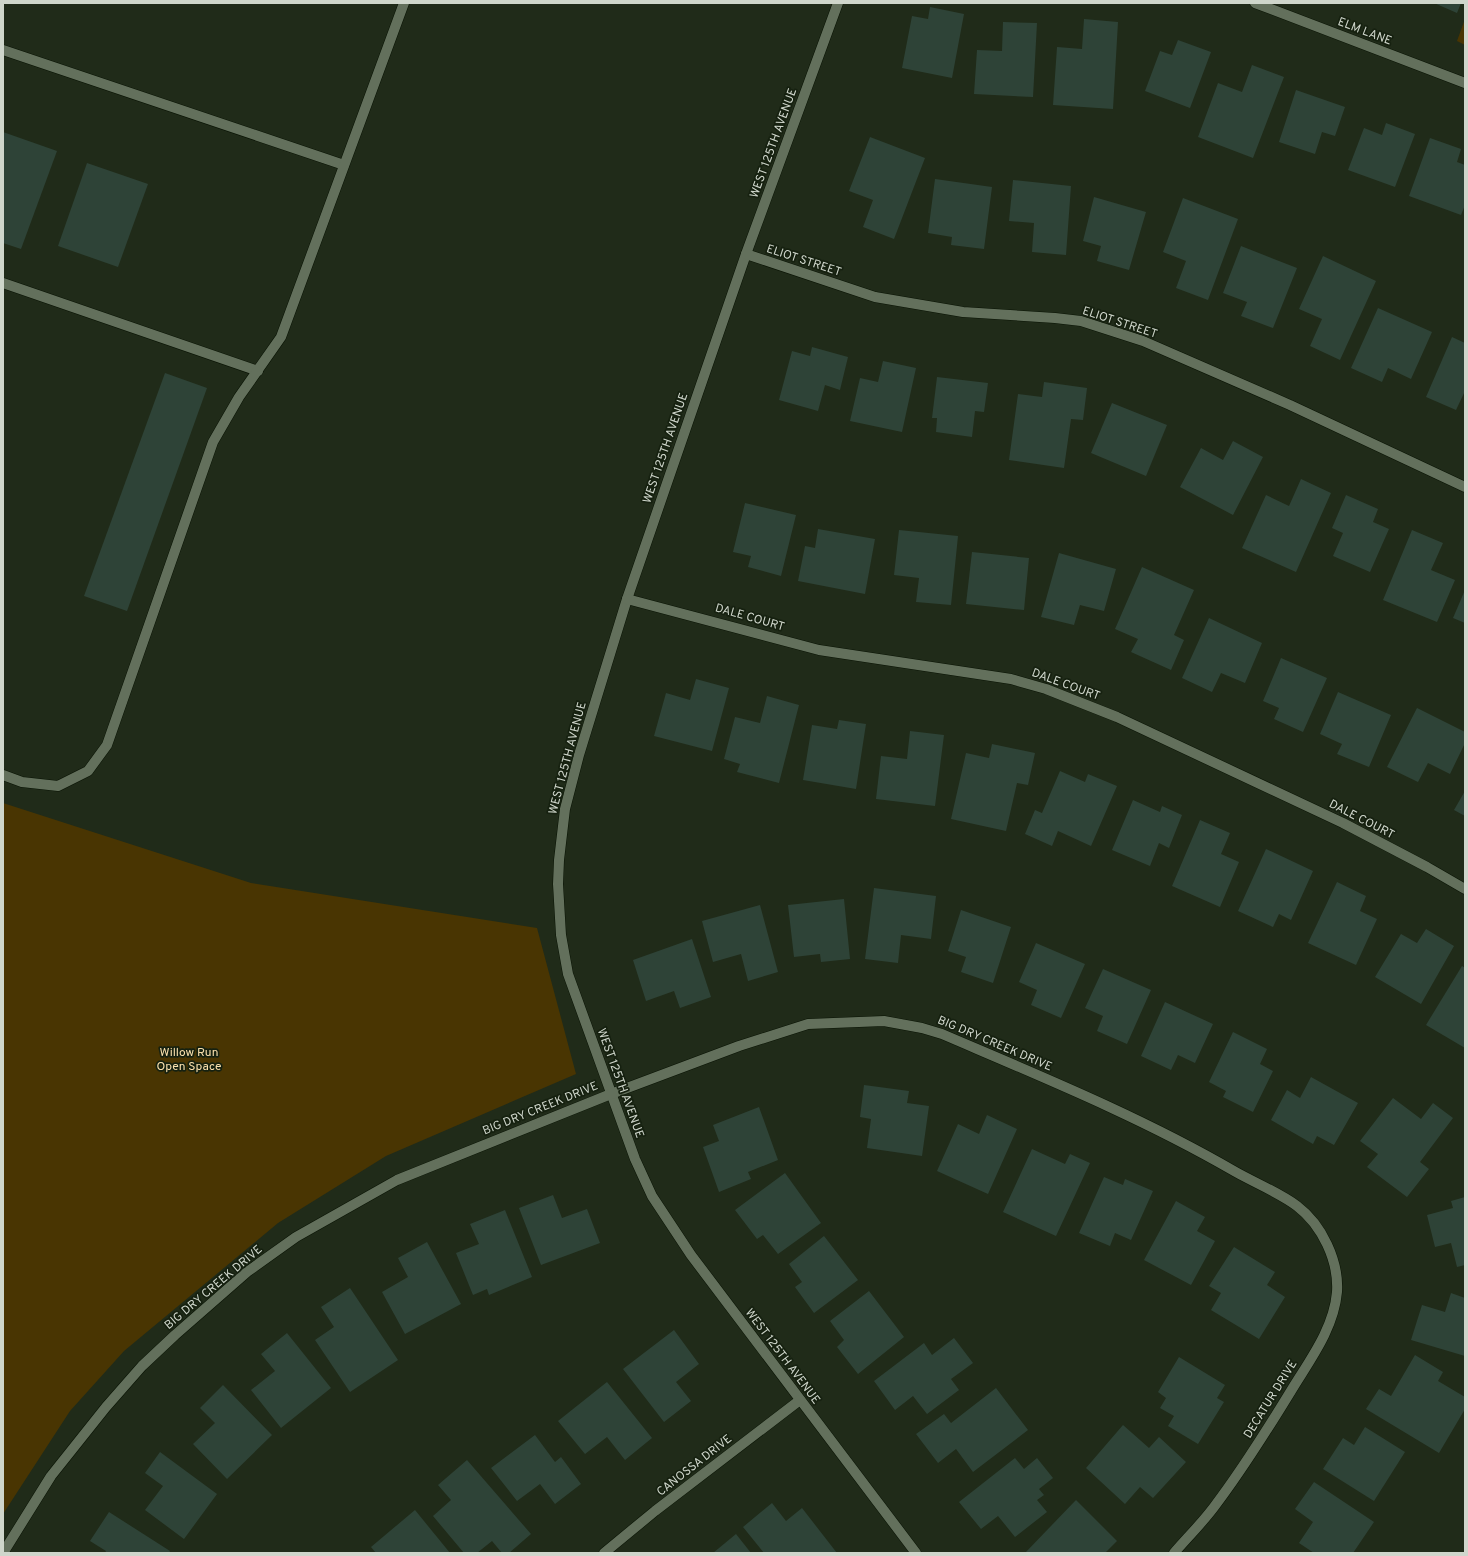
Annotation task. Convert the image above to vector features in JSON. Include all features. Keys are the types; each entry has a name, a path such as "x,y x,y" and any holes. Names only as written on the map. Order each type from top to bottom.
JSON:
{"street":[{"path":"3,775 22,782 58,786 88,771 107,745 213,442 239,397 281,337 404,3"},
{"name":"WEST 125TH AVENUE","path":"838,3 746,254 627,599 579,755 565,809 559,866 561,934 568,974 635,1159 652,1196 691,1255 916,1553"},
{"name":"ELM LANE","path":"1255,3 1465,84"},
{"path":"3,50 344,165"},
{"name":"ELIOT STREET","path":"746,254 874,297 963,312 1081,321 1129,337 1290,405 1465,487"},
{"path":"3,283 258,371"},
{"name":"DALE COURT","path":"627,599 820,650 1011,679 1046,689 1117,717 1336,820 1428,867 1465,889"},
{"name":"BIG DRY CREEK DRIVE","path":"3,1553 51,1476 106,1407 142,1366 247,1272 296,1237 397,1180 611,1094 740,1046 808,1024 884,1021 922,1028 942,1034 1058,1084 1161,1132 1217,1161 1298,1207 1318,1229 1324,1240"},
{"name":"DECATUR DRIVE","path":"1174,1553 1213,1508 1277,1415 1321,1342 1333,1316 1337,1290 1334,1265 1324,1240"},
{"name":"CANOSSA DRIVE","path":"604,1553 655,1511 800,1400"}],"green space":[{"path":"1465,19 1465,45 1457,41"},
{"name":"Willow Run Open Space","path":"3,803 251,883 537,928 576,1074 386,1156 278,1223 124,1351 70,1411 3,1514"}],"building":[{"path":"1434,3 1461,3 1457,13"},
{"path":"930,7 964,14 952,78 902,68 912,16 928,19"},
{"path":"1084,19 1118,22 1113,109 1053,105 1057,47 1082,49"},
{"path":"1003,22 1037,23 1033,97 974,94 977,50 1002,51"},
{"path":"1178,40 1211,52 1190,108 1145,91 1160,51 1172,55"},
{"path":"1252,65 1284,77 1253,158 1198,137 1218,83 1242,92"},
{"path":"1296,90 1345,107 1335,136 1322,132 1315,154 1279,142"},
{"path":"1386,123 1415,134 1395,187 1348,170 1364,128 1382,135"},
{"path":"3,132 57,151 21,249 3,243"},
{"path":"870,137 925,158 894,239 863,227 873,200 849,191"},
{"path":"1430,138 1461,149 1457,162 1465,165 1465,205 1461,215 1409,196"},
{"path":"87,163 148,184 118,267 58,246"},
{"path":"935,179 992,187 984,249 951,245 952,237 928,233"},
{"path":"1013,180 1071,186 1066,255 1032,252 1034,223 1009,221"},
{"path":"1094,197 1146,212 1129,270 1097,261 1101,246 1083,241"},
{"path":"1183,198 1238,219 1208,300 1176,288 1186,261 1163,252"},
{"path":"1241,246 1297,268 1273,328 1241,316 1247,302 1223,293"},
{"path":"1323,256 1376,281 1340,360 1310,346 1322,319 1299,309"},
{"path":"1378,308 1432,332 1411,379 1388,368 1382,382 1351,368"},
{"path":"1452,337 1465,343 1465,391 1456,410 1426,397"},
{"path":"812,347 848,357 840,390 825,385 818,411 779,400 792,351 810,356"},
{"path":"883,361 916,368 902,432 850,421 860,378 878,382"},
{"path":"165,373 207,388 127,611 84,596"},
{"path":"937,377 988,383 984,412 975,411 972,437 936,432 937,418 932,418"},
{"path":"1044,382 1087,388 1083,420 1071,419 1064,468 1009,460 1018,394 1042,397"},
{"path":"1112,403 1167,425 1146,476 1091,453"},
{"path":"1233,441 1263,457 1233,515 1180,487 1201,448 1223,460"},
{"path":"1301,479 1331,493 1296,572 1242,548 1266,495 1289,506"},
{"path":"1346,495 1378,509 1373,522 1389,529 1370,572 1333,556 1343,533 1332,528"},
{"path":"745,503 796,515 781,576 748,567 751,556 733,552"},
{"path":"818,529 875,539 865,594 798,581 805,546 815,548"},
{"path":"899,530 958,536 951,605 916,602 919,578 894,575"},
{"path":"1412,530 1443,543 1431,570 1455,580 1437,622 1383,600"},
{"path":"972,552 1029,558 1024,610 966,604"},
{"path":"1059,553 1116,569 1104,611 1080,605 1074,625 1041,617"},
{"path":"1142,567 1194,590 1174,635 1184,640 1171,670 1131,652 1138,639 1115,629"},
{"path":"1465,590 1465,623 1453,618"},
{"path":"1209,618 1262,643 1245,683 1221,673 1212,692 1182,678"},
{"path":"1281,658 1327,678 1303,732 1274,719 1279,708 1263,701"},
{"path":"696,679 729,688 712,751 654,736 666,693 690,700"},
{"path":"1338,692 1391,715 1369,767 1337,754 1342,744 1320,734"},
{"path":"767,696 799,705 779,783 737,772 740,764 724,759 735,717 760,723"},
{"path":"1417,708 1465,732 1465,743 1450,774 1428,763 1418,782 1387,767"},
{"path":"839,720 866,724 856,789 803,780 812,725 837,729"},
{"path":"910,731 944,735 935,806 876,799 881,756 907,759"},
{"path":"992,744 1035,753 1028,785 1017,783 1006,831 951,819 966,753 989,758"},
{"path":"1060,771 1085,782 1088,774 1117,786 1091,846 1058,831 1052,846 1025,834 1035,810 1042,813"},
{"path":"1465,791 1465,816 1454,810"},
{"path":"1133,800 1160,812 1162,806 1182,815 1169,848 1159,843 1150,866 1112,850"},
{"path":"1200,820 1230,833 1221,854 1239,862 1220,907 1172,886"},
{"path":"1266,849 1313,871 1291,920 1279,914 1273,927 1238,911"},
{"path":"1337,882 1366,896 1360,911 1377,919 1356,965 1308,943"},
{"path":"874,888 936,896 931,939 901,935 898,963 865,959"},
{"path":"844,899 850,959 821,962 820,954 794,957 788,905"},
{"path":"760,905 778,972 748,981 741,954 713,962 702,921"},
{"path":"961,910 1011,927 993,983 961,972 966,957 948,951"},
{"path":"1426,929 1454,946 1421,1004 1375,977 1401,934 1417,943"},
{"path":"692,939 711,997 680,1008 674,991 646,1001 633,960"},
{"path":"1036,943 1085,964 1061,1018 1031,1005 1037,990 1019,982"},
{"path":"1462,966 1465,968 1465,1048 1426,1025"},
{"path":"1103,969 1151,990 1127,1044 1097,1031 1103,1016 1085,1008"},
{"path":"1165,1002 1213,1024 1195,1063 1178,1055 1171,1070 1141,1056"},
{"path":"1233,1032 1267,1049 1260,1064 1273,1071 1253,1112 1223,1097 1226,1091 1209,1082"},
{"path":"1311,1077 1358,1103 1334,1145 1317,1136 1313,1144 1271,1120 1287,1090 1300,1098"},
{"path":"864,1085 909,1091 907,1103 929,1106 922,1156 867,1148 871,1119 860,1117"},
{"path":"1393,1098 1421,1119 1433,1103 1453,1118 1420,1162 1429,1169 1407,1197 1367,1167 1378,1154 1360,1141"},
{"path":"759,1107 778,1160 748,1172 751,1179 719,1192 703,1147 719,1141 713,1125"},
{"path":"987,1115 1017,1129 988,1194 937,1171 958,1124 979,1134"},
{"path":"1032,1149 1065,1164 1070,1154 1090,1163 1056,1236 1003,1212"},
{"path":"785,1173 821,1223 778,1254 763,1235 757,1239 735,1210"},
{"path":"1104,1177 1123,1185 1125,1179 1153,1191 1131,1240 1115,1233 1110,1246 1079,1233"},
{"path":"553,1195 562,1218 587,1209 600,1243 541,1265 519,1208"},
{"path":"1465,1197 1465,1265 1457,1267 1451,1243 1435,1247 1427,1215 1453,1208 1451,1201"},
{"path":"1176,1201 1205,1217 1197,1231 1215,1241 1191,1285 1144,1260"},
{"path":"505,1210 532,1277 489,1295 487,1289 473,1295 456,1253 479,1244 470,1224"},
{"path":"824,1236 858,1280 814,1313 795,1287 802,1282 789,1264"},
{"path":"427,1242 461,1304 405,1334 382,1292 408,1277 398,1258"},
{"path":"1234,1247 1275,1272 1267,1285 1285,1297 1259,1339 1211,1310 1221,1293 1209,1286"},
{"path":"350,1288 398,1360 350,1392 315,1340 334,1327 321,1307"},
{"path":"869,1291 904,1337 858,1374 837,1347 844,1340 830,1321"},
{"path":"1451,1293 1465,1298 1465,1356 1411,1340 1422,1305 1445,1312"},
{"path":"674,1330 699,1364 676,1382 691,1401 664,1422 623,1369"},
{"path":"287,1333 331,1388 281,1428 251,1390 275,1371 261,1354"},
{"path":"954,1338 973,1363 951,1379 959,1390 927,1414 913,1396 895,1410 874,1381 924,1343 932,1355"},
{"path":"1415,1355 1443,1372 1438,1381 1465,1397 1465,1409 1439,1453 1366,1409 1379,1389 1391,1396"},
{"path":"1179,1357 1225,1385 1217,1398 1224,1402 1198,1444 1168,1426 1174,1416 1160,1408 1166,1398 1158,1392"},
{"path":"607,1382 652,1438 625,1460 607,1437 585,1454 558,1421"},
{"path":"223,1385 272,1435 227,1479 193,1444 215,1423 200,1408"},
{"path":"996,1388 1028,1430 973,1472 956,1449 938,1463 916,1434 944,1414 951,1423"},
{"path":"1123,1425 1149,1448 1159,1437 1186,1462 1153,1498 1140,1487 1125,1504 1086,1468"},
{"path":"1365,1427 1405,1452 1374,1501 1323,1469 1343,1438 1354,1445"},
{"path":"535,1435 555,1462 561,1457 581,1484 555,1504 540,1484 517,1501 491,1468"},
{"path":"160,1452 217,1494 184,1539 145,1510 163,1486 145,1473"},
{"path":"1015,1458 1024,1469 1037,1458 1053,1478 1039,1489 1044,1495 1037,1500 1047,1512 1015,1537 998,1516 981,1529 959,1502"},
{"path":"467,1460 531,1534 509,1553 502,1553 492,1541 477,1553 464,1553 433,1516 451,1500 438,1485"},
{"path":"1314,1482 1374,1522 1353,1553 1314,1553 1299,1543 1313,1522 1295,1509"},
{"path":"1076,1500 1117,1541 1105,1553 1025,1553"},
{"path":"772,1503 786,1521 802,1508 837,1553 764,1553 743,1527"},
{"path":"415,1510 450,1553 376,1553 371,1547"},
{"path":"109,1512 170,1551 169,1553 105,1553 106,1551 90,1541"},
{"path":"736,1534 751,1553 713,1553"}]}
